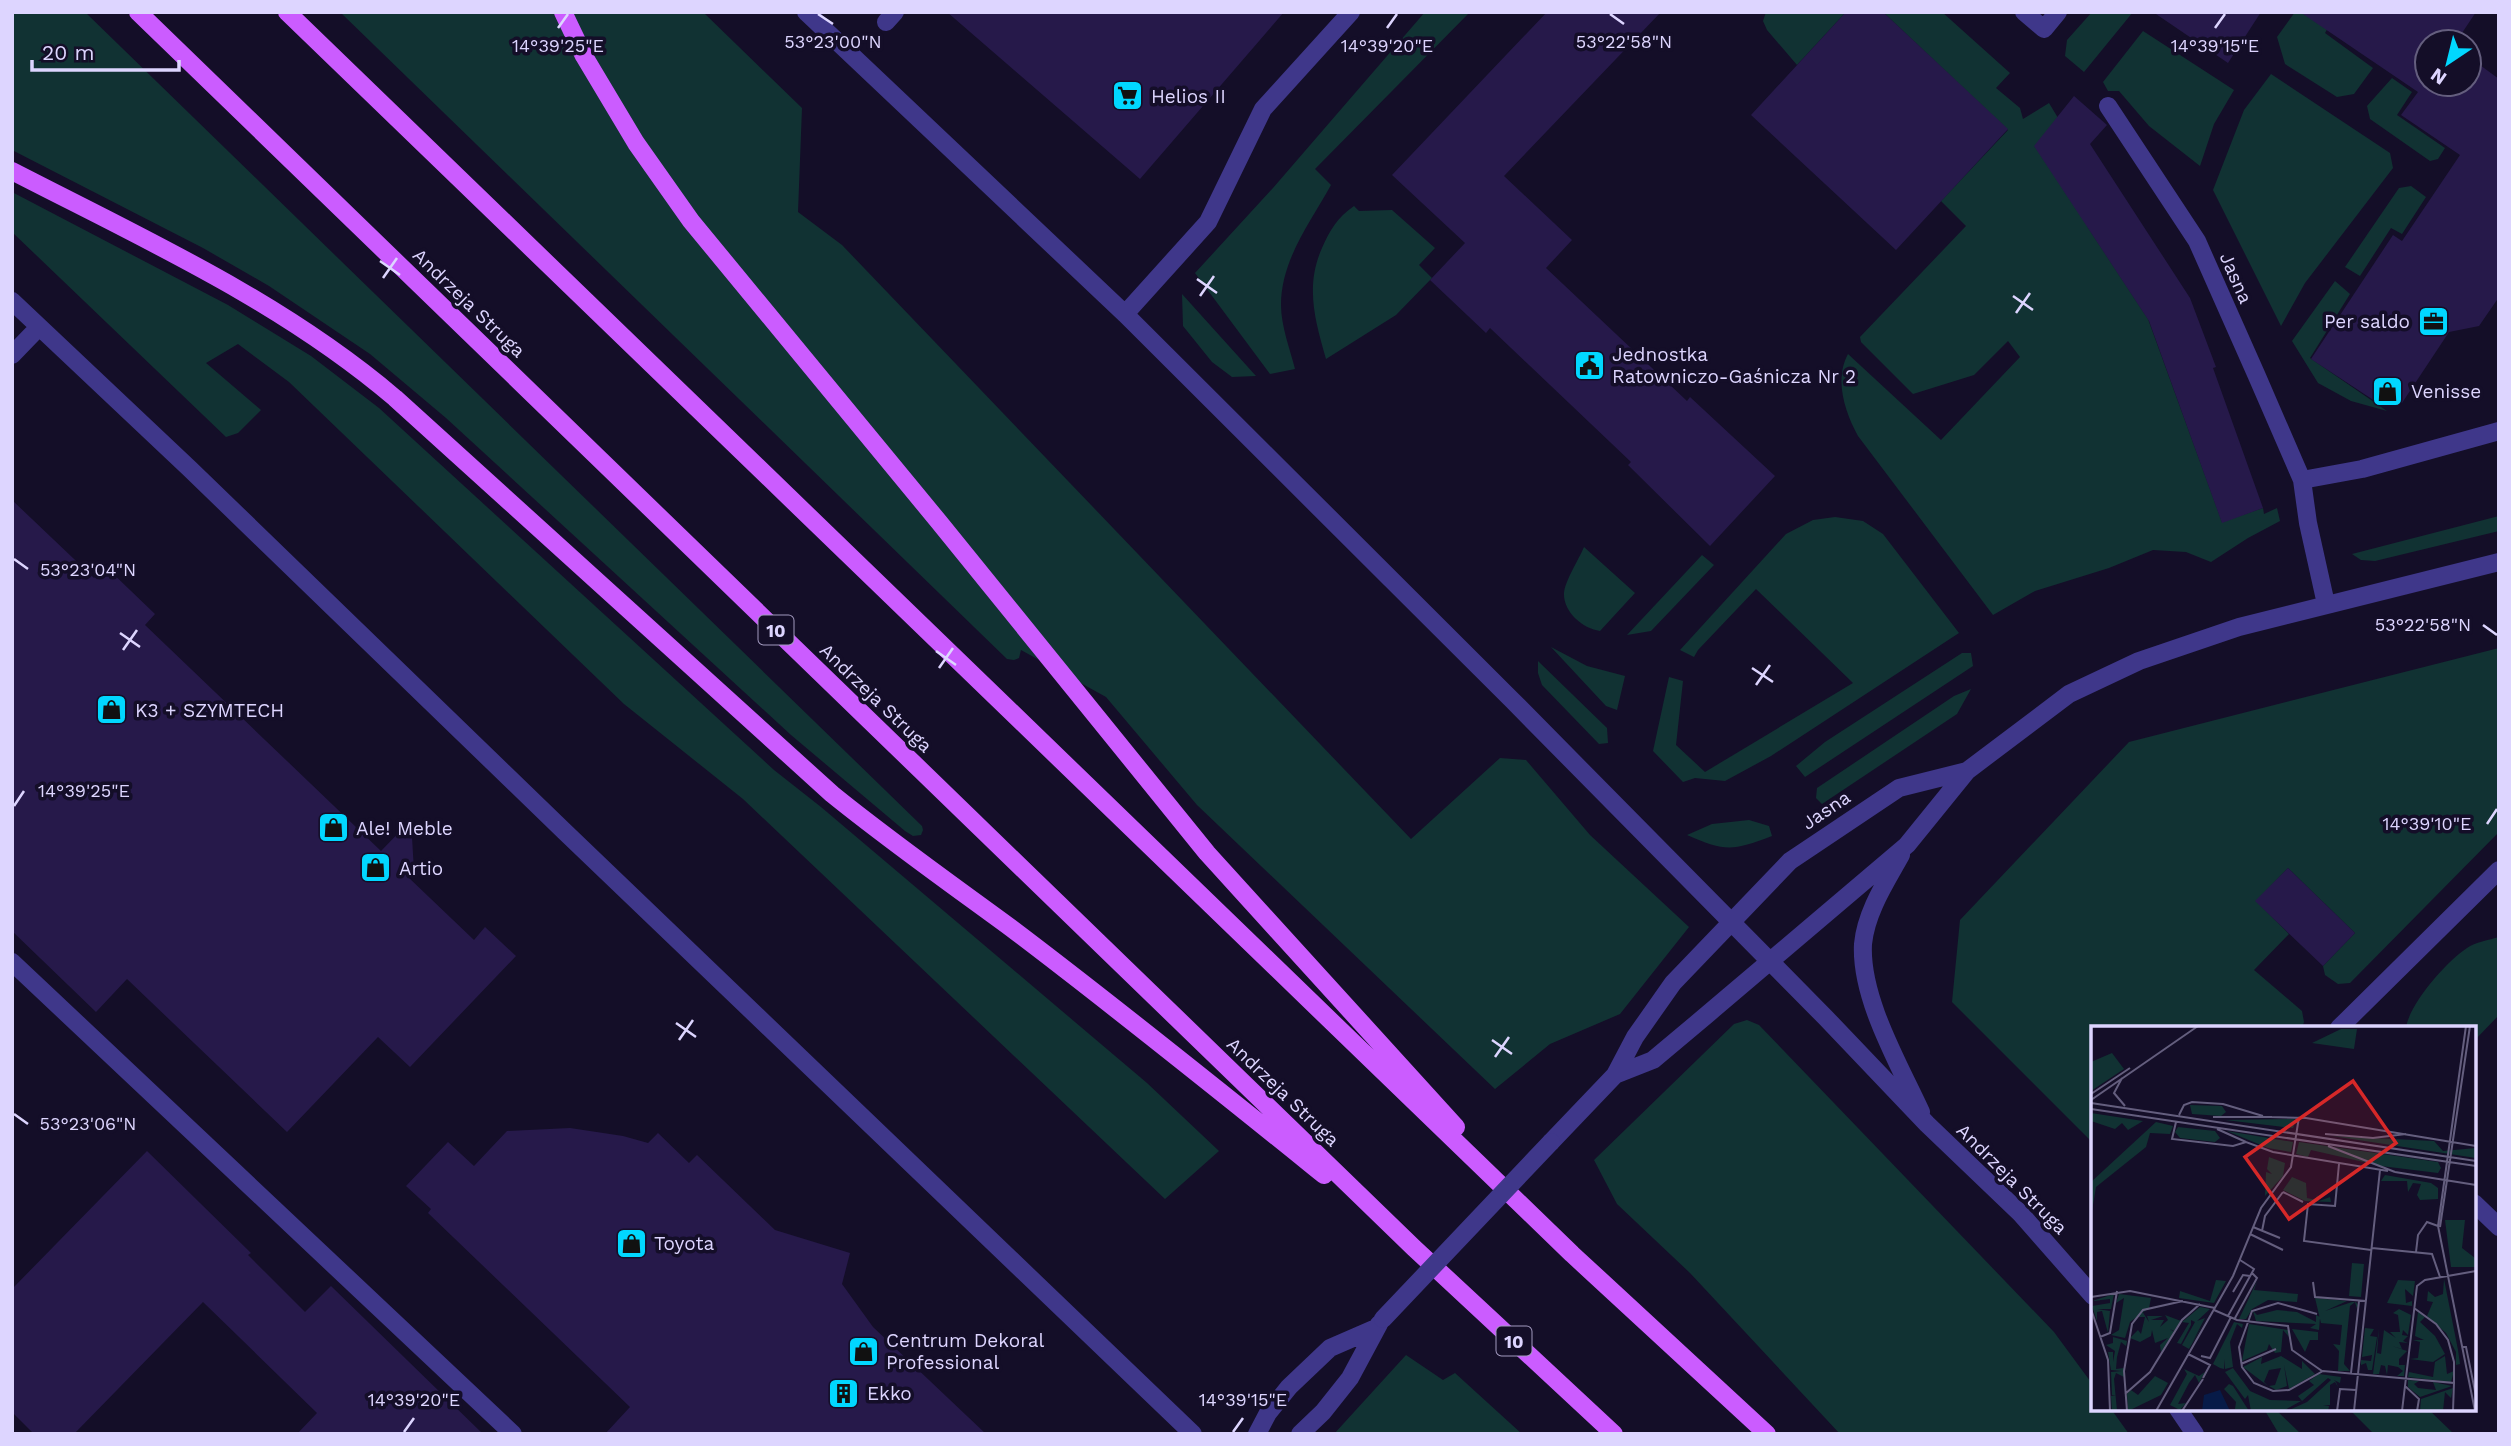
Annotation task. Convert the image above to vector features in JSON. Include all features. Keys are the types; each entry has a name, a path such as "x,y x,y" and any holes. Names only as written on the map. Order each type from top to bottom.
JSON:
{"main road":[{"name":"Andrzeja Struga","path":"138,12 1414,1248 1614,1434"},
{"path":"286,12 1572,1254 1767,1434"},
{"path":"563,12 584,56 636,143 691,221 1207,853 1572,1254"},
{"path":"12,171 245,293 314,335 367,374 832,794 892,843 1011,929 1210,1083 1414,1248"}],"street":[{"name":"Andrzeja Struga","path":"806,12 1125,314 1731,921 1927,1124 2021,1214 2091,1294"},
{"path":"1125,314 1208,222 1264,109 1351,12"},
{"path":"2024,12 2044,29 2058,12"},
{"name":"Jasna","path":"2108,106 2197,241 2302,480 2308,523 2326,604"},
{"path":"12,301 1193,1434"},
{"path":"12,355 39,327"},
{"path":"2302,480 2362,469 2499,431"},
{"name":"Jasna","path":"1769,960 1907,845 1967,771 2069,694 2139,661 2239,627 2499,562"},
{"name":"Jasna","path":"1731,921 1790,861 1880,800 1899,788 1967,771"},
{"name":"Andrzeja Struga","path":"1907,845 1877,898 1863,945 1870,998 1927,1124"},
{"path":"2341,1026 2499,870"},
{"path":"1300,1434 1323,1412 1350,1378 1380,1324 1615,1075 1635,1037 1664,994 1731,921"},
{"path":"1615,1075 1653,1060 1769,960"},
{"path":"12,962 513,1434"},
{"path":"2476,1205 2499,1227"},
{"path":"1257,1434 1268,1413 1289,1387 1330,1348 1380,1324"},
{"path":"2179,1411 2195,1434"}],"green space":[{"path":"12,12 85,12 922,826 921,835 913,836 905,831 791,735 446,418 370,354 269,286 203,248 12,150"},
{"path":"340,12 703,12 802,108 798,212 842,245 1411,839 1500,758 1526,760 1590,835 1689,927 1620,1014 1550,1044 1495,1089 1197,805 1106,697 1021,650 1019,658 1007,659"},
{"path":"1425,12 1470,12 1315,169 1331,185 1298,242 1282,288 1282,321 1295,369 1270,374 1195,273 1273,188"},
{"path":"1766,12 1846,12 1797,65 1767,30 1763,21"},
{"path":"1883,12 1942,12 2010,73 1996,88 2020,108 2023,119 2049,103 2078,151 2087,226 2148,319 2222,522 2263,508 2264,514 2277,508 2280,521 2211,562 2186,552 2153,550 2109,568 2035,591 1993,615 1858,436 1843,396 1842,374 1848,354 1941,440 2020,357 2008,341 1974,375 1913,394 1861,342 1860,337 1966,226 1941,201 2008,130"},
{"path":"2092,12 2133,12 2084,72 2065,56 2067,40"},
{"path":"2295,12 2337,12 2325,33 2373,68 2354,94 2337,97 2285,64 2277,37"},
{"path":"2143,31 2234,90 2214,124 2200,166 2149,126 2119,91 2108,91 2103,82"},
{"path":"2271,74 2390,153 2393,168 2305,283 2281,326 2213,190 2244,110"},
{"path":"2392,78 2412,92 2397,115 2445,148 2438,159 2430,161 2370,119 2367,106"},
{"path":"2411,186 2426,197 2402,234 2391,228 2360,276 2345,267 2399,188"},
{"path":"12,192 228,305 311,356 379,408 774,770 1147,1083 1219,1151 1165,1199 743,799 624,704 289,382 238,344 206,363 261,410 238,433 226,437 12,232"},
{"path":"1354,206 1359,211 1392,210 1435,248 1419,265 1432,278 1396,315 1326,359 1315,317 1314,276 1322,248 1331,230"},
{"path":"2335,281 2350,294 2310,358 2387,411 2351,401 2318,383 2292,341"},
{"path":"1182,294 1256,376 1232,377 1212,362 1183,326"},
{"path":"2499,516 2499,531 2375,561 2361,560 2352,554"},
{"path":"1835,517 1863,521 1883,534 1959,633 1771,756 1725,781 1695,778 1683,782 1653,751 1669,677 1683,681 1676,745 1705,772 1853,683 1756,589 1694,657 1680,650 1786,534 1813,520"},
{"path":"1584,547 1635,593 1600,631 1587,627 1575,618 1565,600 1567,582"},
{"path":"1702,555 1714,565 1651,631 1627,635"},
{"path":"1551,647 1587,666 1625,676 1617,710 1606,706"},
{"path":"2499,648 2499,832 2350,983 2338,984 2325,975 2323,966 2355,933 2288,868 2256,901 2289,934 2254,970 2302,1011 2303,1026 2091,1026 2091,1141 1952,1002 1960,920 2129,742"},
{"path":"1962,653 1971,653 1973,666 1805,777 1796,766 1825,742"},
{"path":"1538,661 1607,728 1608,743 1599,744 1542,685"},
{"path":"1971,689 1957,714 1822,804 1816,798 1817,788 1954,696"},
{"path":"1749,820 1769,826 1772,836 1729,848 1687,835 1712,824"},
{"path":"2499,937 2499,1015 2476,1039 2476,1026 2407,1026 2414,1007 2430,984 2459,954 2478,943"},
{"path":"1747,1020 1759,1025 2054,1332 2091,1382 2091,1411 2112,1411 2129,1434 1840,1434 1690,1273 1617,1204 1594,1160 1734,1024"},
{"path":"1406,1355 1443,1380 1455,1373 1522,1434 1334,1434"},
{"path":"2265,1411 2277,1411 2301,1434 2279,1434"},
{"path":"2351,1411 2430,1411 2454,1434 2374,1434"}],"building":[{"name":"Helios II","path":"947,12 1284,12 1140,179"},
{"name":"Jednostka Ratowniczo-Gaśnicza Nr 2","path":"1547,12 1661,12 1504,176 1572,240 1546,268 1687,401 1690,397 1775,476 1710,546 1628,465 1631,462 1490,328 1486,333 1430,280 1465,243 1392,175"},
{"path":"1846,12 1883,12 2008,129 1896,250 1751,115"},
{"path":"2153,12 2261,12 2228,63"},
{"path":"2300,12 2476,12 2465,28 2413,28 2413,89"},
{"path":"2483,67 2499,79 2499,297 2479,326 2449,332 2402,403 2381,405 2311,359 2393,235 2402,241 2460,155 2401,115 2414,98 2483,98"},
{"path":"2074,96 2107,125 2090,144 2190,298 2263,508 2222,523 2149,321 2034,146"},
{"path":"12,500 94,578 105,566 155,614 145,625 381,851 411,820 414,871 408,877 474,940 485,927 516,956 410,1067 378,1037 287,1132 127,979 96,1012 12,931"},
{"path":"2288,868 2355,933 2323,966 2255,901"},
{"path":"570,1128 623,1136 648,1143 658,1133 689,1163 697,1155 775,1230 850,1253 842,1284 873,1327 986,1434 605,1434 630,1407 428,1213 431,1209 406,1186 448,1142 474,1166 507,1131"},
{"path":"147,1151 251,1253 248,1255 305,1312 331,1286 483,1434 297,1434 317,1413 203,1302 74,1434 34,1434 12,1412 12,1289"}],"place":[{"name":"Helios II","path":"1128,96"},
{"name":"Per saldo","path":"2433,321"},
{"name":"Jednostka Ratowniczo-Gaśnicza Nr 2","path":"1589,365"},
{"name":"Venisse","path":"2388,391"},
{"name":"K3 + SZYMTECH","path":"112,710"},
{"name":"Ale! Meble","path":"333,828"},
{"name":"Artio","path":"376,868"},
{"name":"Toyota","path":"631,1243"},
{"name":"Centrum Dekoral Professional","path":"863,1351"},
{"name":"Ekko","path":"844,1393"}]}
